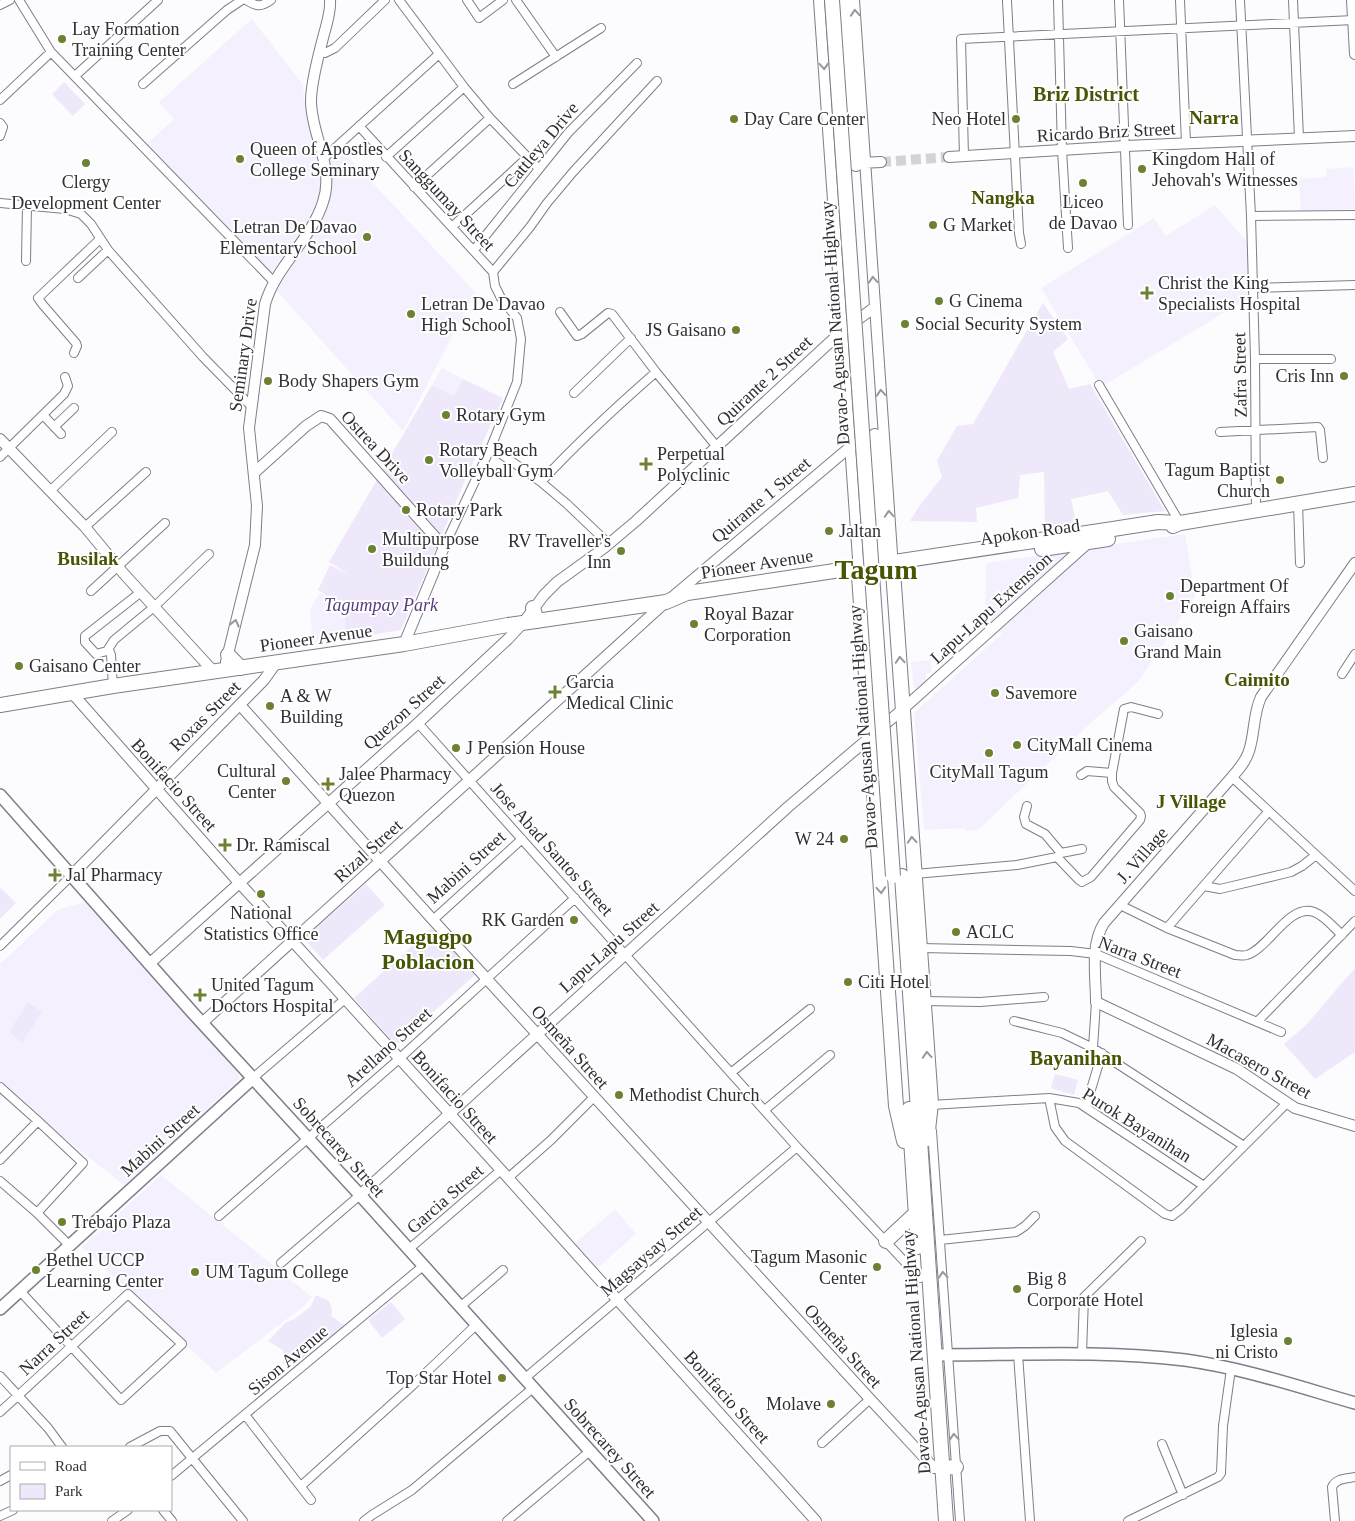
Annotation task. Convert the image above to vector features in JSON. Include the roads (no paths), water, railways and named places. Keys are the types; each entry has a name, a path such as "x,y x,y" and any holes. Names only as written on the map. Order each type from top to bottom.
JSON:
{"highway":[{"path":"827,0 833,78 841,75 850,76"},
{"name":"Davao-Agusan National Highway","path":"832,0 903,875 920,948 930,1103 916,1214 934,1355 944,1467 946,1521"},
{"name":"Davao-Agusan National Highway","path":"843,0 903,875 925,1277 944,1467 937,1521"},
{"name":"Davao-Agusan National Highway","path":"843,0 861,163"},
{"path":"832,57 840,59 849,56"},
{"name":"Davao-Agusan National Highway","path":"878,440 903,709 903,875"},
{"name":"Davao-Agusan National Highway","path":"856,443 870,737 896,1106 919,1182"},
{"name":"Apokon Road","path":"889,567 1088,542 1162,530 1180,523 1355,494"},
{"name":"Apokon Road","path":"889,567 1158,522 1180,523"},
{"name":"Pioneer Avenue","path":"0,705 114,686 404,644 531,617 666,602 688,593 889,567"},
{"path":"228,655 241,668"},
{"path":"886,1241 916,1214"}],"main road":[{"name":"Sobrecarey Street","path":"0,795 202,1024 360,1195 653,1521"},
{"name":"Mabini Street","path":"0,1309 253,1078"},
{"path":"934,1355 1082,1353 1177,1360 1231,1369 1355,1403"}],"street":[{"path":"0,5 10,0"},
{"path":"19,0 52,52 274,282"},
{"path":"75,76 158,0"},
{"path":"144,84 227,10 244,0 259,6 264,5 270,0"},
{"name":"Seminary Drive","path":"219,671 228,655 254,545 257,521 254,473 249,438 251,406 263,316 268,294 274,282 312,226 321,208 326,185 324,158 311,103 330,0"},
{"path":"320,52 325,53 335,48 385,0"},
{"path":"399,0 464,87 490,118 539,168"},
{"path":"467,0 479,18 503,0"},
{"path":"516,0 556,57"},
{"path":"819,0 841,332 856,443 878,440 875,308 861,163 854,0"},
{"path":"1058,0 1062,150 1068,248"},
{"path":"1119,0 1128,225"},
{"path":"1180,0 1186,143"},
{"name":"Zafra Street","path":"1240,0 1251,216 1255,359 1256,510"},
{"path":"1293,0 1299,138"},
{"path":"1352,0 1355,54"},
{"path":"1007,1 1021,244"},
{"path":"964,156 961,39 1354,20"},
{"path":"513,84 601,28"},
{"path":"0,100 52,52"},
{"path":"324,158 439,54"},
{"name":"Cattleya Drive","path":"474,250 539,168 589,111 638,63"},
{"path":"404,644 444,547 491,447 516,382 521,339 517,318 501,298 495,286 493,272 572,172 657,81"},
{"path":"386,157 464,87"},
{"path":"414,187 490,118"},
{"path":"0,123 3,127 0,136"},
{"name":"Sanggumay Street","path":"359,126 493,272"},
{"name":"Ricardo Briz Street","path":"949,157 1126,146 1355,136"},
{"path":"452,227 528,157"},
{"path":"861,163 881,162"},
{"path":"0,203 65,209 87,218 108,250 203,357 251,406"},
{"path":"26,261 27,206"},
{"path":"1251,216 1355,214"},
{"path":"74,353 77,346 76,343 38,298 100,239"},
{"path":"78,278 108,250"},
{"path":"1253,288 1355,285"},
{"name":"Quirante 2 Street","path":"531,617 557,582 609,544 841,332 875,308"},
{"path":"560,312 575,334 579,336 610,312 717,447"},
{"path":"574,393 631,338"},
{"path":"1255,359 1331,359"},
{"path":"540,482 573,447 656,372"},
{"path":"0,456 67,389 65,377"},
{"path":"1099,385 1180,523"},
{"path":"54,427 74,408"},
{"path":"43,415 61,434"},
{"name":"Ostrea Drive","path":"254,473 312,421 326,416 370,461 444,547"},
{"path":"1220,432 1318,427 1323,458"},
{"path":"50,491 112,432"},
{"path":"0,439 85,527 154,607 219,671"},
{"name":"Quirante 1 Street","path":"666,602 856,443"},
{"path":"491,447 567,504 609,544"},
{"path":"85,527 146,472"},
{"path":"1298,503 1300,563"},
{"path":"91,591 165,523"},
{"name":"Lapu-Lapu Extension","path":"870,737 1101,531"},
{"path":"141,592 86,636 84,642 94,653 107,651 114,640 154,607 209,554"},
{"name":"J. Village","path":"1096,1002 1096,954 1098,935 1101,929 1246,759 1261,697 1355,563"},
{"name":"Rizal Street","path":"202,1024 666,602"},
{"name":"Quezon Street","path":"149,964 418,723 531,617"},
{"path":"107,651 112,655 114,686"},
{"path":"1342,674 1355,654"},
{"name":"Roxas Street","path":"71,876 264,680 276,663"},
{"name":"Bonifacio Street","path":"72,693 239,883 816,1521"},
{"name":"Osmeña Street","path":"240,704 380,862 870,1399 944,1467"},
{"path":"1027,806 1024,817 1026,824 1045,834 1078,879 1082,882 1087,880 1140,820 1141,816 1114,787 1112,773 1124,709 1131,707 1158,714"},
{"name":"Jose Abad Santos Street","path":"418,723 798,1146 886,1241 925,1277"},
{"name":"Lapu-Lapu Street","path":"281,1263 360,1195 788,807 870,737"},
{"path":"1081,775 1087,771 1112,773"},
{"path":"1232,777 1355,892"},
{"path":"1167,928 1268,812"},
{"name":"Mabini Street","path":"433,920 522,839"},
{"path":"903,875 1017,865 1082,849"},
{"path":"1204,886 1220,889 1291,872 1316,855"},
{"path":"0,946 71,876"},
{"name":"Arellano Street","path":"220,1216 399,1059 574,898"},
{"path":"1120,905 1167,928 1236,955 1244,956 1252,953 1290,918 1304,911 1320,915 1342,935"},
{"path":"1257,1022 1355,921"},
{"name":"Narra Street","path":"920,948 1071,951 1096,954 1281,1032"},
{"path":"923,1001 980,1002 1044,997"},
{"name":"Mabini Street","path":"253,1078 345,999"},
{"path":"1093,1048 1096,1002"},
{"name":"Macasero Street","path":"1096,1002 1237,1069 1286,1104 1303,1111 1355,1126"},
{"path":"732,1072 810,1009"},
{"path":"1014,1021 1062,1033 1093,1048 1244,1146"},
{"path":"1086,1106 1102,1053"},
{"path":"766,1109 830,1055"},
{"path":"0,1087 83,1164 37,1213"},
{"name":"Garcia Street","path":"408,1250 504,1174 551,1140 594,1097"},
{"path":"1049,1098 1055,1126 1064,1141 1165,1214 1172,1216 1286,1104"},
{"name":"Purok Bayanihan","path":"930,1103 1049,1098 1069,1100 1086,1106 1204,1186"},
{"path":"930,1103 948,1355 944,1467 960,1521"},
{"path":"0,1160 38,1121"},
{"name":"Magsaysay Street","path":"524,1379 798,1146"},
{"path":"0,1182 37,1213 70,1246"},
{"path":"940,1240 1016,1232 1026,1226 1035,1216"},
{"path":"1082,1353 1084,1297 1142,1241"},
{"name":"Sison Avenue","path":"172,1475 246,1416 423,1266"},
{"path":"460,1307 503,1270"},
{"path":"20,1291 72,1346"},
{"name":"Narra Street","path":"0,1412 128,1294 182,1344 121,1400 72,1346"},
{"path":"301,1486 413,1385 476,1325"},
{"path":"1018,1354 1030,1521"},
{"path":"1128,1521 1218,1477 1221,1472 1223,1426 1231,1369"},
{"path":"0,1376 48,1428 61,1446"},
{"path":"364,1521 412,1490 533,1388"},
{"path":"822,1443 870,1399"},
{"path":"246,1416 312,1500"},
{"path":"132,1446 160,1431 167,1430 172,1432 243,1521"},
{"path":"1162,1444 1183,1495"},
{"path":"507,1521 590,1451"},
{"path":"1335,1521 1333,1484 1338,1480 1355,1477"},
{"path":"112,1521 127,1511"},
{"path":"164,1511 172,1521"}],"tunnel":[{"path":"881,162 949,157"}],"place":[{"name":"Lay Formation Training Center","path":"62,39"},
{"name":"Day Care Center","path":"734,119"},
{"name":"Neo Hotel","path":"1016,119"},
{"name":"Queen of Apostles College Seminary","path":"240,159"},
{"name":"Clergy Development Center","path":"86,163"},
{"name":"Kingdom Hall of Jehovah's Witnesses","path":"1142,169"},
{"name":"Liceo de Davao","path":"1083,183"},
{"name":"G Market","path":"933,225"},
{"name":"Letran De Davao Elementary School","path":"367,237"},
{"name":"Christ the King Specialists Hospital","path":"1147,293"},
{"name":"G Cinema","path":"939,301"},
{"name":"Letran De Davao High School","path":"411,314"},
{"name":"Social Security System","path":"905,324"},
{"name":"JS Gaisano","path":"736,330"},
{"name":"Cris Inn","path":"1344,376"},
{"name":"Body Shapers Gym","path":"268,381"},
{"name":"Rotary Gym","path":"446,415"},
{"name":"Rotary Beach Volleyball Gym","path":"429,460"},
{"name":"Perpetual Polyclinic","path":"646,464"},
{"name":"Tagum Baptist Church","path":"1280,480"},
{"name":"Rotary Park","path":"406,510"},
{"name":"Jaltan","path":"829,531"},
{"name":"Multipurpose Buildung","path":"372,549"},
{"name":"RV Traveller's Inn","path":"621,551"},
{"name":"Department Of Foreign Affairs","path":"1170,596"},
{"name":"Royal Bazar Corporation","path":"694,624"},
{"name":"Gaisano Grand Main","path":"1124,641"},
{"name":"Gaisano Center","path":"19,666"},
{"name":"Garcia Medical Clinic","path":"555,692"},
{"name":"Savemore","path":"995,693"},
{"name":"A & W Building","path":"270,706"},
{"name":"CityMall Cinema","path":"1017,745"},
{"name":"J Pension House","path":"456,748"},
{"name":"CityMall Tagum","path":"989,753"},
{"name":"Cultural Center","path":"286,781"},
{"name":"Jalee Pharmacy Quezon","path":"328,784"},
{"name":"W 24","path":"844,839"},
{"name":"Dr. Ramiscal","path":"225,845"},
{"name":"Jal Pharmacy","path":"55,875"},
{"name":"National Statistics Office","path":"261,894"},
{"name":"RK Garden","path":"574,920"},
{"name":"ACLC","path":"956,932"},
{"name":"Citi Hotel","path":"848,982"},
{"name":"United Tagum Doctors Hospital","path":"200,995"},
{"name":"Methodist Church","path":"619,1095"},
{"name":"Trebajo Plaza","path":"62,1222"},
{"name":"Tagum Masonic Center","path":"877,1267"},
{"name":"Bethel UCCP Learning Center","path":"36,1270"},
{"name":"UM Tagum College","path":"195,1272"},
{"name":"Big 8 Corporate Hotel","path":"1017,1289"},
{"name":"Iglesia ni Cristo","path":"1288,1341"},
{"name":"Top Star Hotel","path":"502,1378"},
{"name":"Molave","path":"831,1404"}],"district":[{"name":"Briz District","path":"1086,94"},
{"name":"Narra","path":"1214,117"},
{"name":"Nangka","path":"1003,197"},
{"name":"Busilak","path":"88,558"},
{"name":"Tagum","path":"876,569"},
{"name":"Caimito","path":"1257,679"},
{"name":"J Village","path":"1191,801"},
{"name":"Magugpo Poblacion","path":"428,948"},
{"name":"Bayanihan","path":"1076,1058"}],"park label":[{"name":"Tagumpay Park","path":"381,605"}]}
